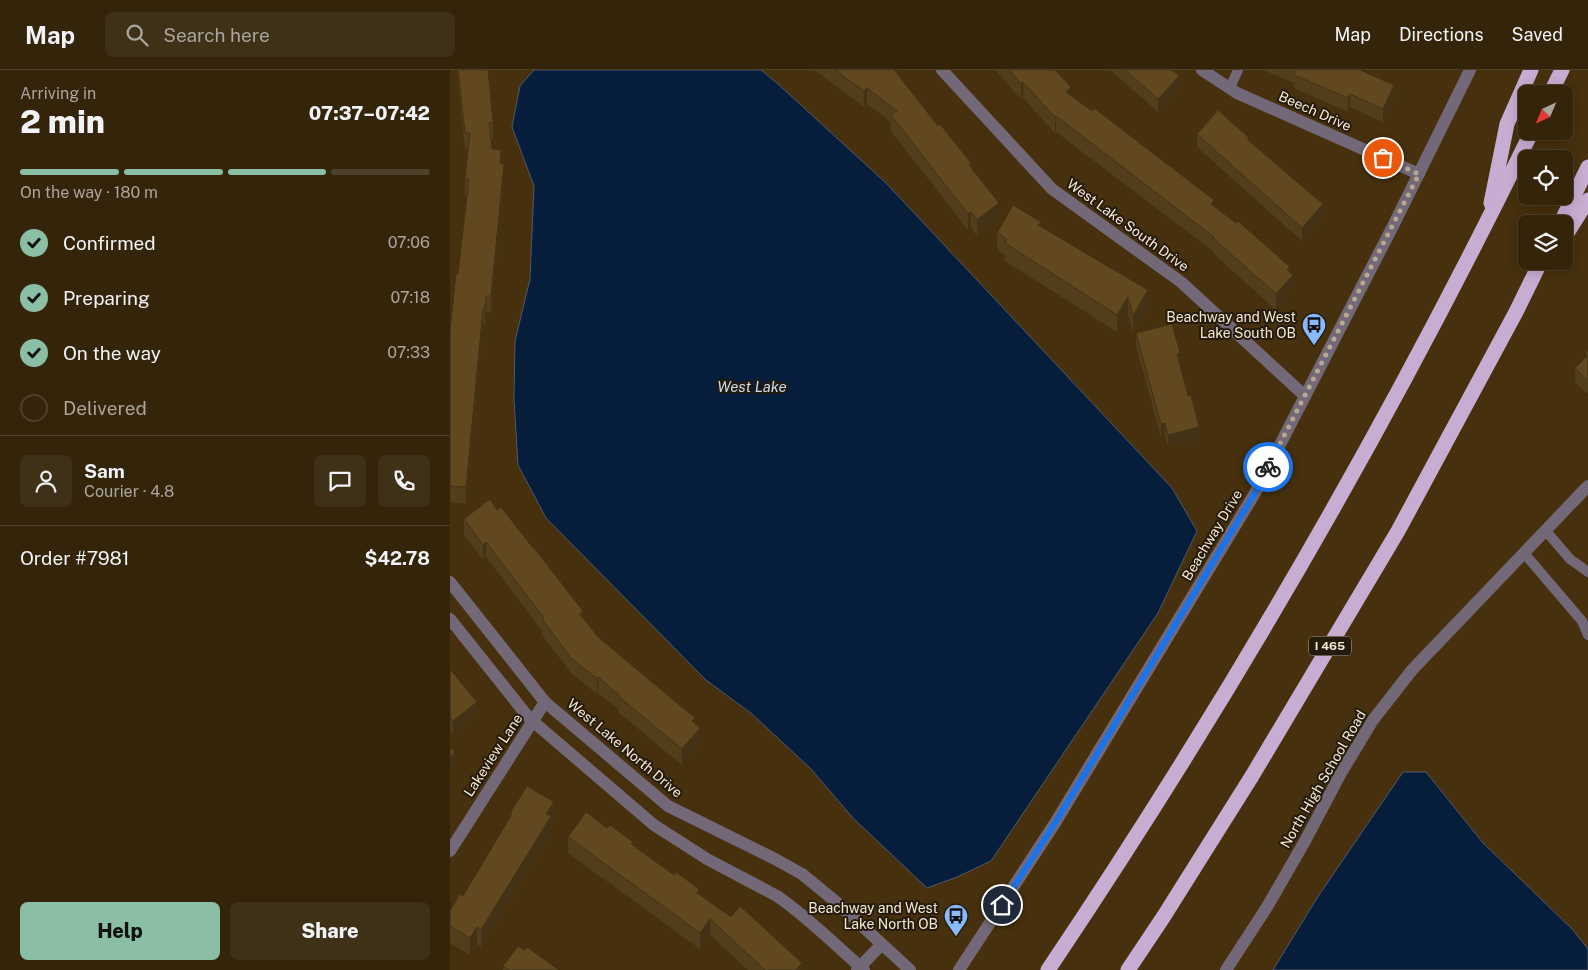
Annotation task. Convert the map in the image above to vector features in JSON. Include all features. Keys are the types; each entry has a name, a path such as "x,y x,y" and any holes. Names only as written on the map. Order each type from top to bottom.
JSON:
{"highway":[{"path":"1486,224 1507,124 1531,70"},
{"path":"1554,85 1562,70"},
{"path":"1048,970 1153,809 1294,578 1354,472 1486,224 1528,140"},
{"path":"1564,215 1588,167"},
{"path":"1573,224 1588,200"},
{"name":"I 465","path":"1128,970 1252,776 1393,540 1537,270"},
{"path":"1516,312 1543,270"}],"street":[{"name":"West Lake South Drive","path":"942,70 1052,189 1181,282 1305,396"},
{"name":"Beech Drive","path":"1202,70 1237,93 1419,174"},
{"name":"Beachway Drive","path":"959,970 1055,823 1255,493 1419,174 1470,70"},
{"name":"North High School Road","path":"1226,970 1267,907 1309,834 1340,773 1373,720 1412,670 1588,486"},
{"name":"West Lake North Drive","path":"450,582 545,702 668,806 792,867 835,901 910,970"},
{"path":"450,618 533,721 654,825 707,859 783,900 808,920 860,969 881,945"},
{"name":"Lakeview Lane","path":"450,851 545,702"}],"lane":[{"path":"1230,88 1238,70"},
{"path":"1545,530 1570,559 1588,572"},
{"path":"1524,553 1582,621 1588,635"}],"water":[{"name":"West Lake","path":"534,70 761,70 886,183 1172,488 1197,531 1158,613 991,861 957,877 927,888 853,818 811,769 752,714 706,680 546,518 518,465 514,399 515,341 530,279 534,186 512,127 520,86"},
{"path":"1403,772 1426,772 1483,843 1572,929 1588,949 1588,970 1273,970 1317,898"}],"building":[{"path":"458,70 488,70 493,122 489,123 492,149 501,150 500,163 504,164 491,296 486,296 485,309 483,309 466,487 450,486 450,331 469,179 465,179 470,133 465,133"},
{"path":"835,70 897,70 895,71 938,126 940,124 971,163 969,165 999,203 977,220 971,212 968,214 891,115 897,111 867,88 864,91"},
{"path":"1009,70 1055,70 1071,87 1066,92 1092,111 1094,108 1214,200 1211,204 1236,223 1238,221 1290,267 1287,270 1293,275 1276,294 1214,237 1055,117 1023,82 1021,84"},
{"path":"1125,70 1172,70 1179,76 1158,99"},
{"path":"1294,70 1360,70 1394,85 1383,109 1350,94 1348,98 1294,75"},
{"path":"1218,110 1249,138 1248,140 1323,204 1302,228 1197,134"},
{"path":"1013,205 1041,222 1038,225 1148,290 1133,316 1128,297 1117,315 1005,243 1007,239 997,233"},
{"path":"1172,324 1180,353 1177,354 1188,396 1191,395 1199,427 1168,435 1165,423 1161,424 1136,333"},
{"path":"1588,355 1588,381 1575,368"},
{"path":"490,499 497,510 501,507 534,548 583,611 580,614 598,637 695,718 692,721 700,728 682,749 598,677 597,679 571,658 542,619 544,618 486,542 483,545 464,519"},
{"path":"450,669 477,702 453,721 450,717"},
{"path":"450,748 455,751 450,759"},
{"path":"527,786 554,802 546,814 551,816 481,930 477,927 470,938 450,926 450,911 460,894 463,896"},
{"path":"586,812 607,828 610,825 633,842 631,844 674,875 676,872 699,889 697,893 731,917 740,906 802,963 796,970 765,970 710,919 700,933 568,837"},
{"path":"518,946 525,950 527,947 559,970 509,970 503,966"}],"way so far":[{"path":"1268,467 1419,174 1383,158"}],"place":[{"name":"Beachway and West Lake South OB","path":"1314,346"},
{"name":"Beachway and West Lake North OB","path":"956,937"}],"route":[{"path":"1002,905 1055,823 1255,493 1268,467"}]}
